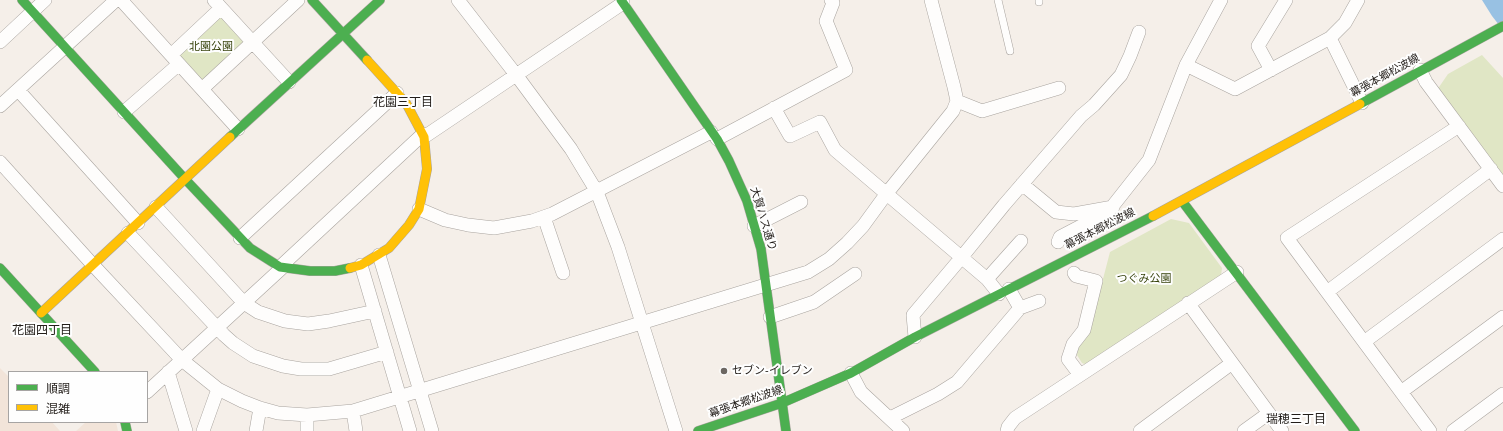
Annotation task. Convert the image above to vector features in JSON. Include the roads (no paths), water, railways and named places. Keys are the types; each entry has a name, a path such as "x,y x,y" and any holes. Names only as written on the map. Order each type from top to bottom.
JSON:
{"street":[{"path":"22,0 250,248 282,267 310,272 335,271 361,265 389,248 409,225 419,209 427,169 424,136 406,103 312,0"},
{"path":"0,42 45,0"},
{"path":"0,106 116,0"},
{"path":"121,0 238,129"},
{"path":"202,89 298,0"},
{"path":"41,313 238,129 380,0"},
{"path":"458,0 571,149 597,192 618,247 676,431"},
{"path":"419,209 445,220 468,225 494,228 526,223 544,217 774,108 846,70 826,21 833,3 831,0"},
{"path":"0,162 93,265 182,360 218,389 260,408 278,413 306,415 352,411 808,272 829,259 862,226 954,111 957,101 931,0"},
{"path":"1058,242 1060,237 1108,212 1149,160 1186,65 1221,0"},
{"path":"1271,70 1258,46 1286,0"},
{"path":"1186,65 1235,89 1330,38 1345,23 1358,0"},
{"path":"148,391 218,329 282,267 424,136 517,76 622,2"},
{"name":"大賀ハス通り","path":"622,2 714,136 729,161 747,201 761,249 786,431"},
{"path":"124,112 175,59 218,4 289,82"},
{"name":"幕張本郷松波線","path":"698,431 782,403 851,373 915,337 1182,201 1503,26"},
{"path":"915,337 913,315 1022,184 1081,116 1094,106 1121,75 1139,32"},
{"path":"1330,38 1362,103"},
{"path":"1420,70 1503,186"},
{"path":"957,101 982,111 1059,88"},
{"path":"18,90 138,223"},
{"path":"240,238 397,93"},
{"path":"774,108 790,136 820,122 835,150 961,258 1004,291 1020,308"},
{"path":"1430,431 1287,238 1459,126"},
{"path":"1327,292 1491,170"},
{"path":"1022,184 1056,212 1074,214 1113,207"},
{"path":"1182,201 1237,272 1355,431"},
{"path":"754,226 801,202"},
{"path":"156,207 244,303 258,312 285,321 308,324 375,311"},
{"path":"544,217 563,272"},
{"path":"128,233 218,329 233,343 253,356 273,364 301,370 328,369 387,352"},
{"path":"1364,342 1503,239"},
{"path":"987,279 1021,241"},
{"path":"379,255 432,431"},
{"path":"361,265 410,431"},
{"path":"0,268 94,371"},
{"path":"1004,431 1015,418 1237,272"},
{"path":"1074,273 1076,276 1096,281 1084,330 1073,344 1068,359 1080,375"},
{"path":"770,317 814,302 855,274"},
{"path":"890,418 938,394 957,382 1020,308 1039,301"},
{"path":"1188,304 1282,431"},
{"path":"1401,392 1503,317"},
{"path":"1140,431 1232,363"},
{"path":"168,372 186,431"},
{"path":"851,373 860,392 903,431"},
{"path":"203,431 218,389"},
{"path":"1452,431 1503,394"},
{"path":"256,431 260,408"},
{"path":"352,411 356,431"},
{"path":"1244,431 1269,413"},
{"path":"306,415 307,431"}],"lane":[{"path":"998,0 1010,51"}],"water":[{"path":"1482,0 1503,0 1503,30 1492,16"}],"place":[{"name":"セブン-イレブン","path":"724,371"}],"district":[{"name":"花園三丁目","path":"403,103"},
{"name":"花園四丁目","path":"42,331"},
{"name":"瑞穂三丁目","path":"1296,420"}],"park label":[{"name":"北園公園","path":"211,47"},
{"name":"つぐみ公園","path":"1144,279"}]}
